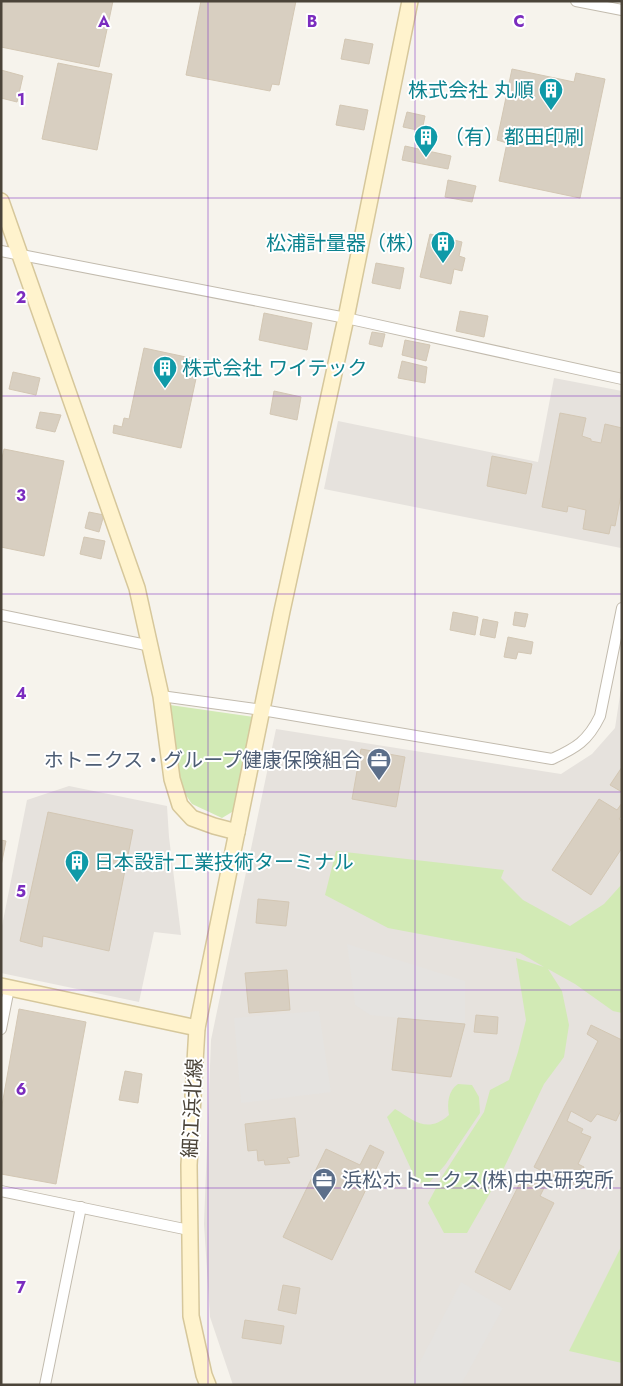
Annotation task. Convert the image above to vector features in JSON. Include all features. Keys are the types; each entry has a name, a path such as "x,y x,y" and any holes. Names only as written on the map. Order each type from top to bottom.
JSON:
{"street":[{"name":"細江浜北線","path":"208,1385 191,1316 189,1165 197,1028 262,710 346,318 410,1"},
{"path":"576,1 622,10"},
{"path":"1,201 137,588 161,696 172,779 180,806 192,818 237,832"},
{"path":"1,251 346,318 622,379"},
{"path":"161,696 262,710 552,760 582,742 592,732 600,716 622,608"},
{"path":"1,615 151,646"},
{"path":"1,1029 5,987 197,1028"},
{"path":"1,1191 190,1230"},
{"path":"45,1385 81,1207"}],"shaded area":[{"path":"554,378 622,391 621,548 324,489 338,421 538,462"},
{"path":"622,682 622,1385 233,1385 210,1317 204,1224 211,1040 276,729 561,774 592,754 615,728"},
{"path":"69,786 167,806 181,935 154,932 139,1002 1,973 1,931 27,800"},
{"path":"347,944 465,981 465,1024 370,1015 355,1005"},
{"path":"319,1011 331,1092 241,1103 234,1018"},
{"path":"461,1282 503,1308 461,1385 408,1385"}],"green space":[{"path":"170,705 254,717 237,809 222,818 192,804 179,785"},
{"path":"336,851 504,870 501,878 523,900 570,926 604,904 622,884 622,1013 613,1011 575,984 548,969 562,991 569,1025 564,1057 544,1084 502,1172 467,1233 444,1233 428,1203 443,1175 484,1112 490,1090 509,1080 526,1020 516,958 544,967 520,953 388,928 325,895"},
{"path":"458,1084 472,1085 479,1097 480,1113 445,1165 428,1184 417,1182 387,1117 395,1109 421,1124 428,1125 441,1121 449,1115 449,1098 452,1090"},
{"path":"622,1245 622,1363 569,1351"}],"building":[{"path":"1,1 113,1 99,67 1,47"},
{"path":"201,1 296,1 279,85 272,84 270,91 186,75"},
{"path":"345,39 373,44 369,64 341,59"},
{"path":"58,63 112,74 97,150 42,139"},
{"name":"株式会社 丸順","path":"512,69 574,82 576,73 605,79 580,198 499,181 507,143 497,140"},
{"path":"1,70 23,76 17,102 1,98"},
{"path":"340,105 368,110 364,130 336,125"},
{"path":"407,112 425,116 422,131 403,127"},
{"name":"（有）都田印刷","path":"405,146 451,156 448,169 402,160"},
{"path":"448,180 476,186 472,202 445,197"},
{"name":"松浦計量器（株）","path":"430,234 462,242 459,256 465,258 462,271 454,269 451,284 420,277"},
{"path":"376,263 404,268 400,289 372,283"},
{"path":"460,311 488,316 484,337 456,331"},
{"path":"264,313 312,323 307,350 259,340"},
{"path":"372,332 385,334 382,347 369,344"},
{"path":"405,340 430,345 426,361 402,355"},
{"name":"株式会社 ワイテック","path":"144,348 200,360 181,448 113,433 114,425 122,427 124,418 129,419"},
{"path":"402,361 427,367 425,383 398,378"},
{"path":"13,372 40,378 36,395 9,389"},
{"path":"274,391 301,397 297,420 270,414"},
{"path":"40,412 61,415 55,432 36,428"},
{"path":"560,413 586,418 582,436 591,439 591,441 601,443 605,424 622,428 622,490 615,526 611,525 609,534 583,529 586,510 568,506 567,512 542,507"},
{"path":"4,449 64,461 44,556 1,547 1,463"},
{"path":"492,456 532,464 526,494 487,486"},
{"path":"89,512 104,515 99,532 85,528"},
{"path":"84,537 105,541 101,559 80,554"},
{"path":"453,612 478,617 475,635 450,630"},
{"path":"515,612 528,614 525,627 513,625"},
{"path":"483,619 498,622 495,638 480,635"},
{"path":"508,637 533,642 531,654 518,652 516,659 504,657"},
{"path":"361,749 405,757 396,807 352,799"},
{"path":"622,767 622,792 610,785"},
{"path":"599,799 617,810 622,803 622,815 619,819 622,821 622,848 591,895 552,870"},
{"name":"日本設計工業技術ターミナル","path":"48,812 133,830 109,951 43,936 42,947 20,941"},
{"path":"1,840 6,841 1,866"},
{"path":"258,899 289,902 286,926 256,923"},
{"path":"287,970 290,1010 249,1013 245,973"},
{"path":"19,1009 86,1022 56,1184 1,1174 1,1111"},
{"path":"476,1015 498,1017 497,1034 474,1032"},
{"path":"398,1018 465,1024 451,1077 392,1070"},
{"path":"591,1025 622,1040 622,1108 616,1121 597,1114 591,1122 571,1111 567,1121 583,1129 581,1133 591,1137 578,1164 584,1167 575,1187 534,1167 598,1041 587,1034"},
{"path":"125,1071 142,1074 138,1103 119,1100"},
{"path":"295,1118 299,1156 287,1158 290,1163 265,1165 264,1160 258,1161 257,1150 248,1151 245,1124"},
{"path":"370,1145 384,1152 332,1260 283,1237 326,1149 360,1165"},
{"path":"525,1173 546,1184 540,1196 554,1203 510,1290 475,1272"},
{"path":"283,1285 300,1288 296,1314 278,1310"},
{"path":"245,1320 284,1326 281,1344 242,1338"}],"place":[{"name":"株式会社 丸順","path":"551,111"},
{"name":"（有）都田印刷","path":"426,158"},
{"name":"松浦計量器（株）","path":"443,264"},
{"name":"株式会社 ワイテック","path":"165,389"},
{"name":"ホトニクス・グループ健康保険組合","path":"379,781"},
{"name":"日本設計工業技術ターミナル","path":"77,883"},
{"name":"浜松ホトニクス(株)中央研究所","path":"324,1201"}]}
